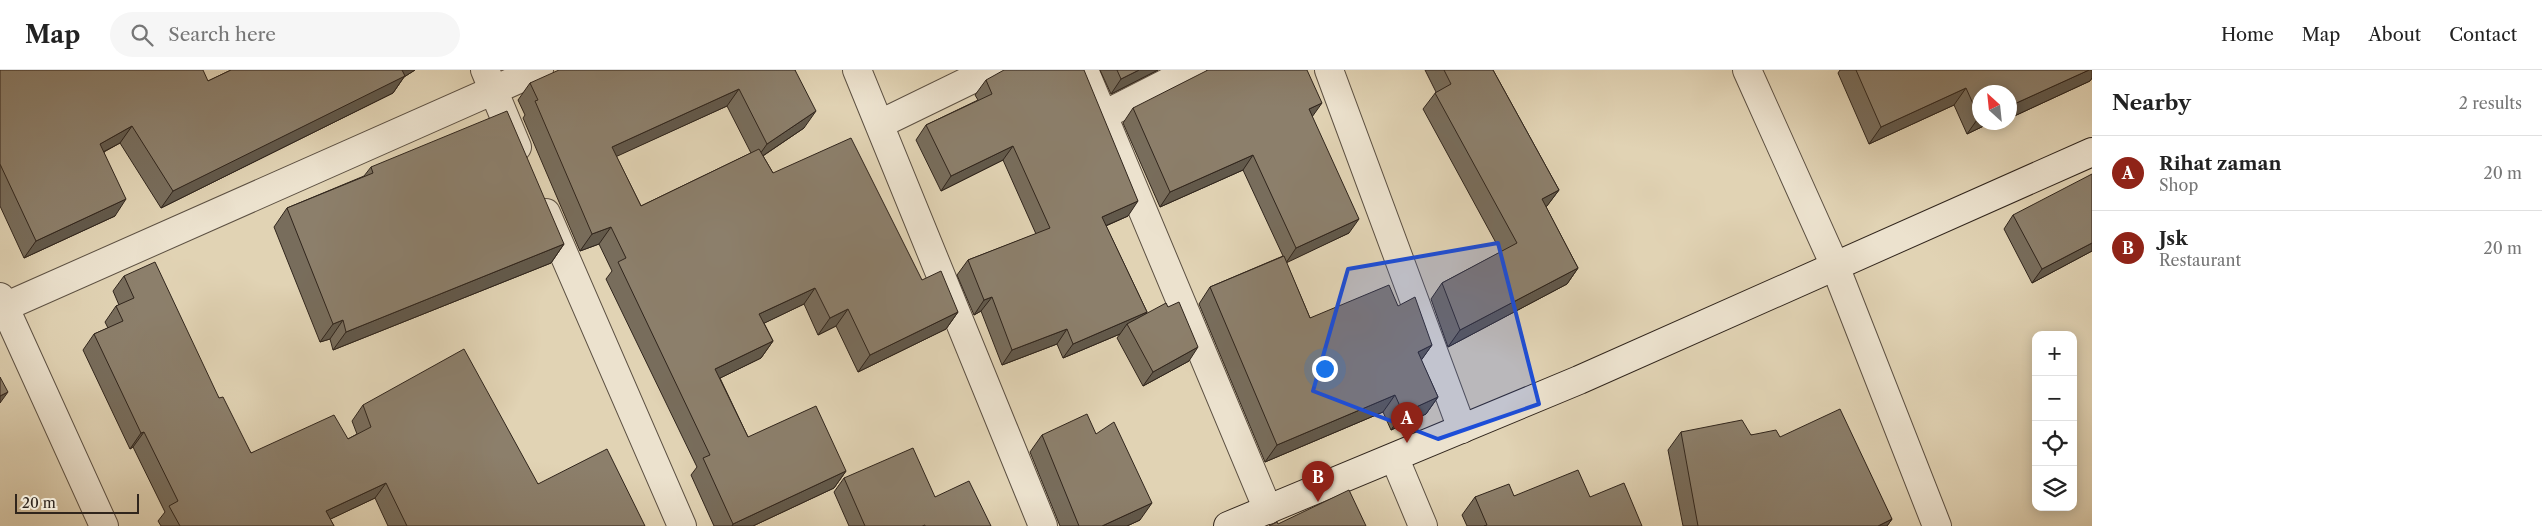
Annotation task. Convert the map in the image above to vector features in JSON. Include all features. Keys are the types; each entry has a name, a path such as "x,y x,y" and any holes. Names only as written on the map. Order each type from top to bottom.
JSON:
{"street":[{"path":"104,526 1,304 488,80 539,70"},
{"path":"857,70 1043,526"},
{"path":"880,124 991,70"},
{"path":"1084,70 1268,510"},
{"path":"1104,115 1192,70"},
{"path":"1329,70 1462,429"},
{"path":"1747,70 1835,266 1937,526"},
{"path":"488,80 682,526"},
{"path":"1228,526 1395,459 1579,380 2092,152"},
{"path":"1395,459 1423,526"}],"highlighted area":[{"path":"1498,243 1539,404 1438,439 1313,391 1348,269"}],"building":[{"path":"0,70 203,70 208,81 231,70 402,70 405,76 173,191 132,126 100,144 126,199 36,241 0,164"},
{"path":"559,70 795,70 816,111 767,144 739,89 612,147 641,206 759,149 773,173 851,138 922,280 941,271 958,312 870,355 848,309 830,318 815,288 759,314 773,341 715,369 748,437 816,406 846,471 733,524 703,458 710,455 618,262 626,258 611,227 592,234 535,101 538,100 530,83"},
{"path":"1004,70 1084,70 1138,201 1102,217 1147,312 1073,344 1067,329 1012,350 992,297 984,300 968,260 1050,228 1013,146 951,176 926,125 992,94 986,80"},
{"path":"1117,70 1139,70 1121,79"},
{"path":"1208,70 1307,70 1322,103 1309,109 1359,219 1296,248 1253,155 1170,192 1133,108"},
{"path":"1444,70 1493,70 1559,190 1542,199 1578,268 1460,330 1442,283 1517,243 1435,93 1451,84"},
{"path":"1856,70 2089,70 2017,103 2017,85 1972,85 1972,101 1966,88 1881,127"},
{"path":"507,111 564,244 346,332 343,320 333,324 287,208 373,173 371,167"},
{"path":"2092,174 2092,243 2042,269 2013,215"},
{"path":"1284,256 1310,318 1389,285 1398,306 1415,297 1432,345 1418,352 1438,397 1403,413 1395,395 1277,445 1210,287"},
{"path":"155,262 219,398 223,397 251,453 334,415 348,439 371,427 363,405 464,349 538,484 607,449 645,526 407,526 386,483 326,511 334,526 180,526 169,506 178,501 144,432 141,433 94,334 123,321 116,306 134,298 124,276"},
{"path":"1179,302 1198,347 1153,372 1127,324 1166,303 1168,307"},
{"path":"0,377 8,392 0,396"},
{"path":"1840,409 1892,519 1878,526 1698,526 1681,432 1742,420 1751,435 1776,430 1780,437"},
{"path":"1087,414 1096,434 1114,422 1152,503 1102,526 1079,526 1042,435"},
{"path":"913,448 935,497 969,481 991,526 865,526 844,478"},
{"path":"1578,470 1590,497 1624,483 1642,526 1484,526 1487,525 1475,497 1509,484 1514,496"},
{"path":"1349,490 1366,526 1269,526 1277,522 1278,524"}],"place":[{"name":"Rihat zaman","path":"1407,443"},
{"name":"Jsk","path":"1318,502"}]}
